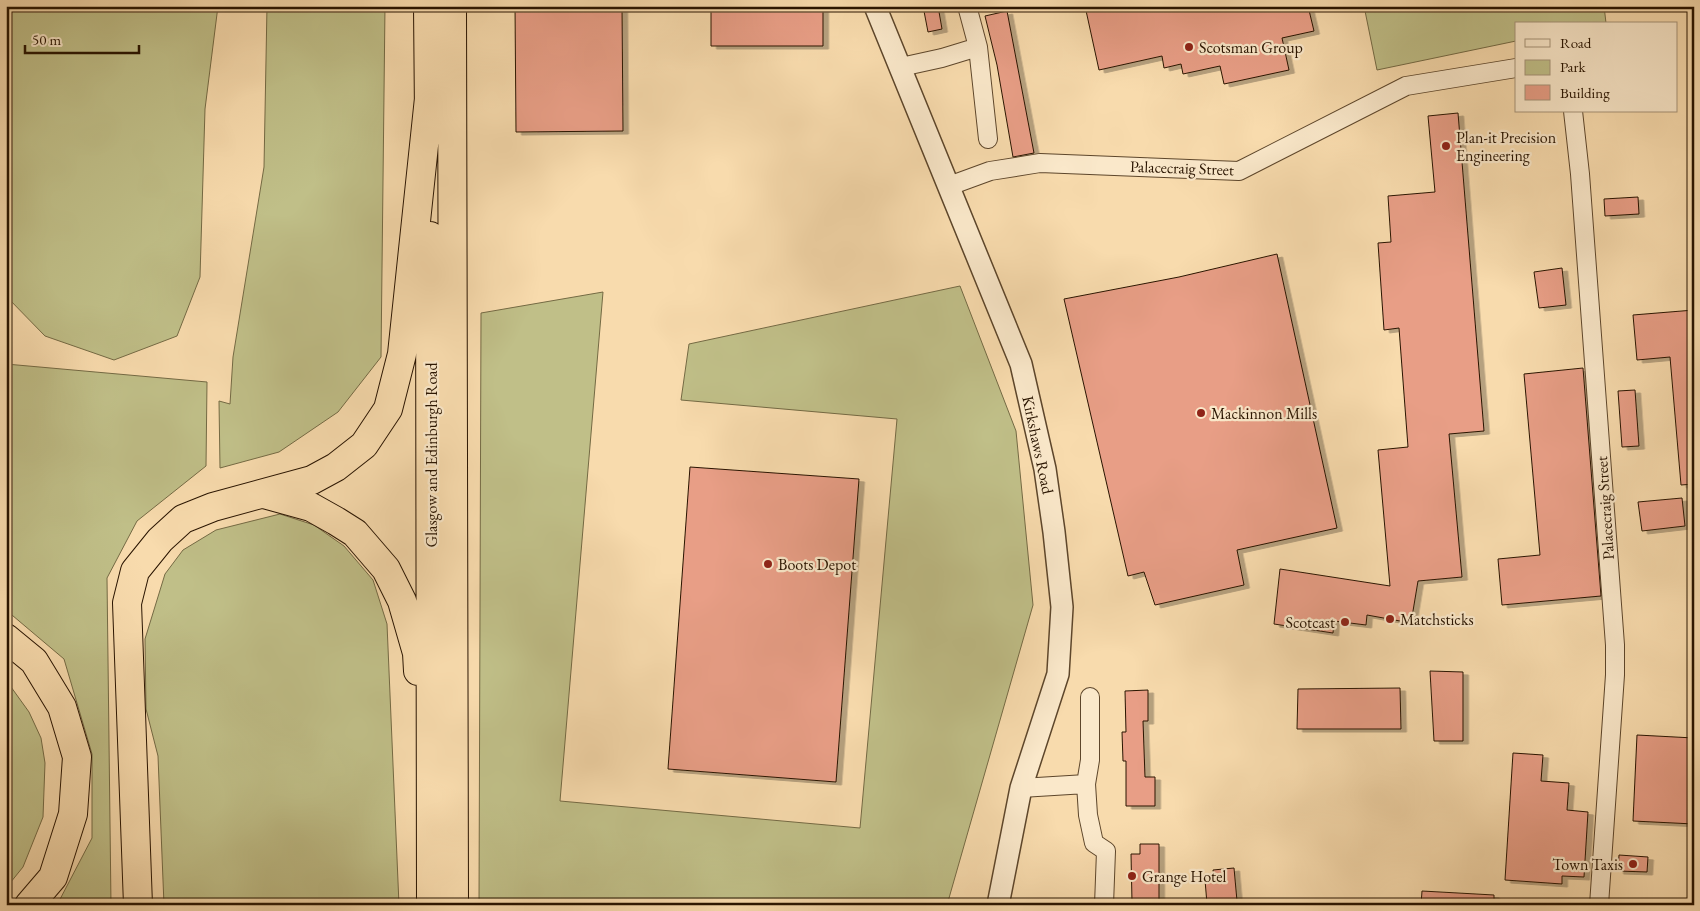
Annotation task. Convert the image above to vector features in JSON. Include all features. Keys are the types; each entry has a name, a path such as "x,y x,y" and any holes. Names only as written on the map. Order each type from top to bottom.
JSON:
{"highway":[{"name":"Glasgow and Edinburgh Road","path":"428,6 431,905"},
{"name":"Glasgow and Edinburgh Road","path":"452,6 454,905"},
{"path":"138,905 127,603 135,571 160,540 183,520 213,507 312,480 336,467 364,445 388,409 402,354 429,98"},
{"path":"264,494 311,507 355,533 386,569 402,601 417,653 430,850"},
{"path":"6,638 34,661 62,707 77,757 73,814 53,877 29,905"}],"street":[{"name":"Kirkshaws Road","path":"875,6 1020,364 1046,469 1062,607 1058,674 1021,788 998,905"},
{"path":"967,6 978,47 988,139"},
{"path":"901,67 942,58 978,47"},
{"name":"Palacecraig Street","path":"949,186 990,170 1040,163 1239,171 1406,86 1515,68"},
{"name":"Palacecraig Street","path":"1574,112 1582,193 1615,644 1615,675 1599,905"},
{"path":"1090,696 1090,760 1086,784 1088,815 1094,843 1106,851 1104,905"},
{"path":"1021,788 1086,784"}],"green space":[{"path":"6,6 218,6 205,109 200,277 177,336 114,360 45,336 6,296"},
{"path":"267,6 385,6 381,357 338,412 279,452 220,468 219,401 230,404 233,357 264,167"},
{"path":"1364,6 1604,6 1606,22 1515,22 1515,41 1377,70"},
{"path":"960,286 1016,431 1033,605 947,905 479,905 481,313 603,292 560,801 860,828 897,419 681,400 689,344"},
{"path":"6,364 207,382 206,466 137,521 107,578 111,905 57,905 92,838 92,754 64,659 6,610"},
{"path":"280,514 314,525 344,546 373,580 387,624 399,905 164,905 158,756 146,709 145,639 165,574 183,550 216,530"},
{"path":"6,680 29,712 41,738 45,763 43,817 23,867 6,888"}],"building":[{"path":"515,6 622,6 623,131 516,132"},
{"path":"711,6 823,6 823,46 711,46"},
{"path":"923,6 938,6 942,29 928,32"},
{"name":"Scotsman Group","path":"1085,6 1308,6 1314,31 1282,38 1289,70 1224,84 1220,66 1183,74 1181,64 1164,68 1162,56 1099,70"},
{"path":"1007,11 1034,153 1013,157 997,65 985,16"},
{"path":"1458,113 1484,431 1449,434 1462,577 1418,581 1411,623 1367,615 1366,625 1334,621 1333,633 1274,624 1280,569 1390,586 1378,450 1408,447 1399,328 1384,330 1378,243 1391,242 1388,196 1435,192 1428,116"},
{"path":"1638,197 1639,214 1605,216 1604,199"},
{"name":"Mackinnon Mills","path":"1277,254 1337,528 1237,550 1244,585 1155,605 1144,572 1128,576 1064,299 1179,277"},
{"path":"1562,268 1566,305 1539,308 1534,272"},
{"path":"1694,310 1694,484 1681,485 1670,357 1637,360 1633,315"},
{"path":"1583,368 1601,596 1502,605 1498,559 1540,555 1524,374"},
{"path":"1635,390 1639,446 1622,447 1618,391"},
{"name":"Boots Depot","path":"690,467 859,479 836,782 668,769"},
{"path":"1682,498 1685,526 1642,531 1638,502"},
{"path":"1430,671 1463,672 1463,741 1434,741"},
{"path":"1400,688 1401,729 1297,729 1298,689"},
{"path":"1148,690 1148,721 1143,721 1145,777 1155,777 1155,806 1126,806 1126,761 1123,761 1122,732 1126,732 1125,691"},
{"path":"1637,735 1694,738 1694,824 1633,821"},
{"path":"1513,753 1543,755 1541,781 1569,783 1567,810 1588,812 1584,877 1562,876 1562,884 1505,880"},
{"path":"1140,844 1159,844 1159,902 1132,902 1131,854 1140,854"},
{"name":"Town Taxis","path":"1619,855 1648,857 1647,872 1618,871"},
{"path":"1234,868 1237,901 1207,904 1205,880 1214,879 1213,870"},
{"path":"1422,891 1494,895 1494,905 1421,905"}],"place":[{"name":"Scotsman Group","path":"1189,47"},
{"name":"Plan-it Precision Engineering","path":"1446,146"},
{"name":"Mackinnon Mills","path":"1201,413"},
{"name":"Boots Depot","path":"768,564"},
{"name":"Matchsticks","path":"1390,619"},
{"name":"Scotcast","path":"1345,622"},
{"name":"Town Taxis","path":"1633,864"},
{"name":"Grange Hotel","path":"1132,876"}]}
